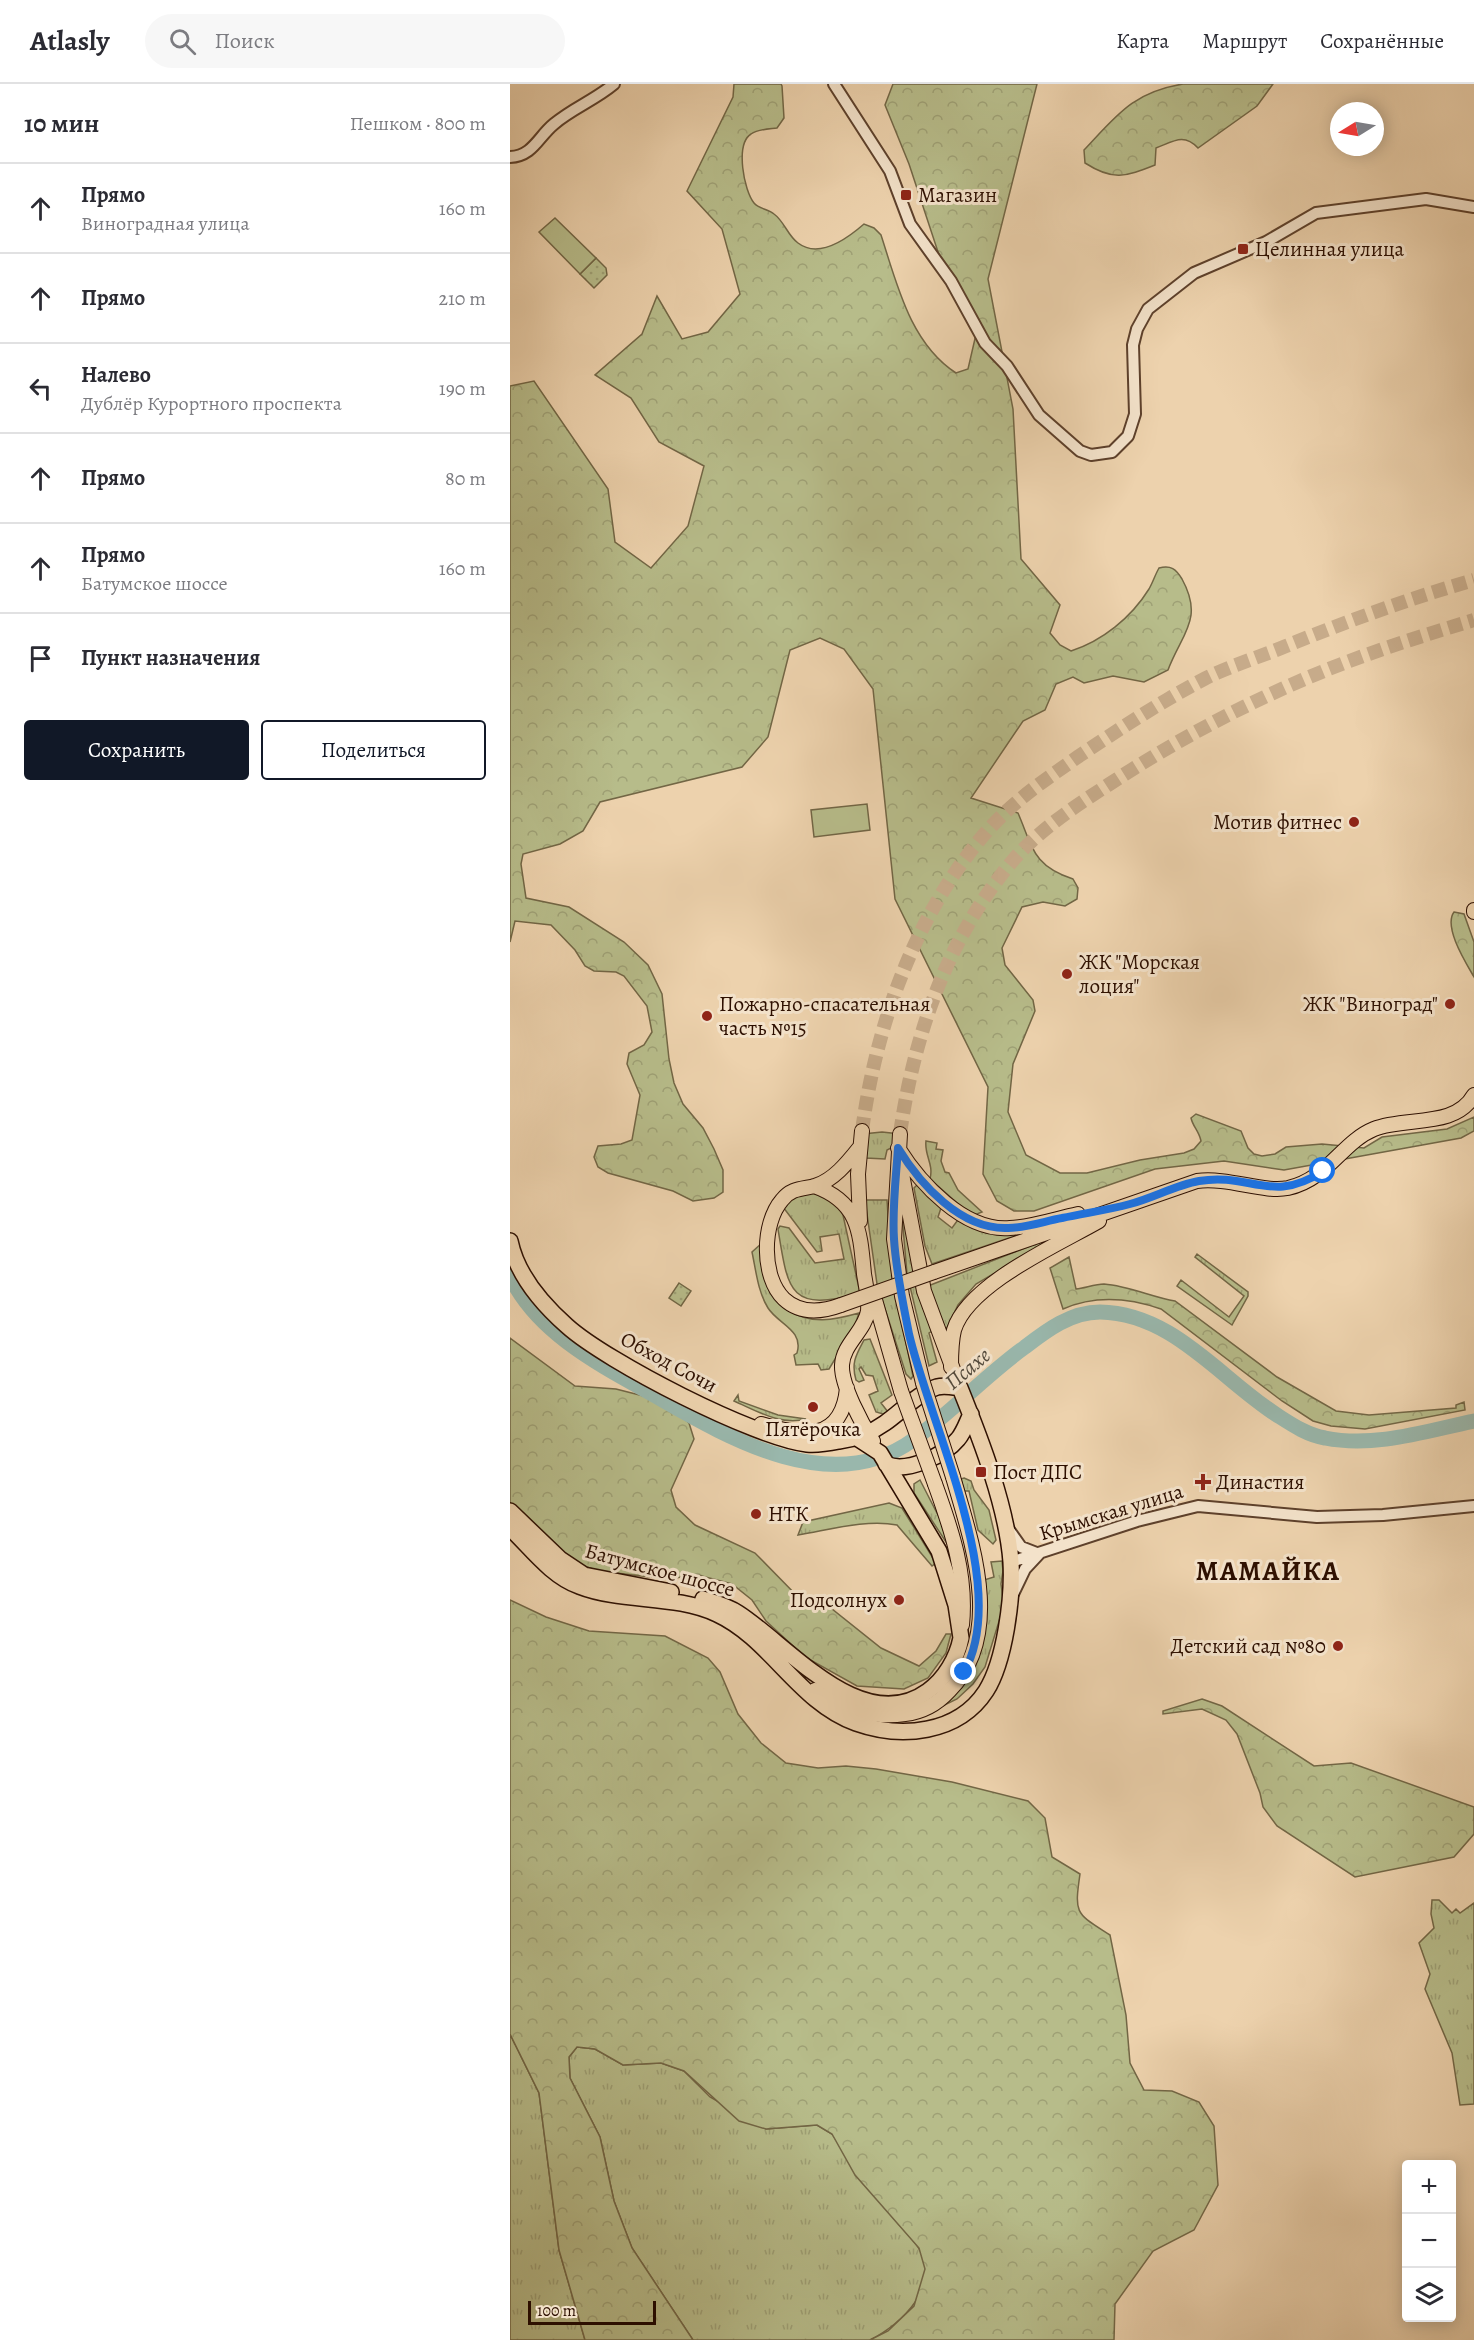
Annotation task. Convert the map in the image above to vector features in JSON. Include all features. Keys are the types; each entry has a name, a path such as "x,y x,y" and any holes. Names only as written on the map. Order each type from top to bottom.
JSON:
{"highway":[{"name":"Обход Сочи","path":"510,1241 524,1276 540,1300 568,1328 614,1358 674,1391 774,1436 808,1444 863,1436"},
{"path":"751,1638 818,1700 856,1723 884,1729 918,1731 947,1725 977,1703 992,1680 1003,1644 1009,1606 1011,1562 1003,1520 983,1451 971,1414 960,1388 938,1387 863,1436 893,1467 911,1467 953,1444 971,1414"},
{"path":"886,1423 883,1458 939,1551 956,1605 961,1638"},
{"path":"953,1444 964,1444 983,1451"},
{"name":"Батумское шоссе","path":"510,1511 560,1559 584,1575 691,1596 725,1606 740,1614 828,1684 868,1700 898,1702 924,1694 943,1679 959,1649 961,1638"},
{"name":"Батумское шоссе","path":"510,1528 545,1563 579,1586 706,1610 737,1626 751,1638"}],"main road":[{"path":"860,1147 838,1172 814,1186 796,1189 784,1197 776,1208 769,1225 770,1270 776,1288 784,1299 798,1308 813,1311 841,1305 1130,1204 1209,1180 1289,1188 1323,1171 1368,1132 1409,1120 1449,1117 1464,1107 1474,1095"},
{"path":"862,1131 858,1174 868,1311 842,1362 847,1388 863,1436"},
{"path":"899,1141 921,1183 944,1203 994,1227 1009,1228 1130,1204"},
{"path":"899,1141 924,1291 960,1388"},
{"name":"Батумское шоссе","path":"751,1638 827,1699 863,1713 884,1716 918,1712 944,1696 958,1682 969,1662 980,1622 976,1567 953,1477 922,1383 904,1306 894,1239 899,1141"},
{"path":"814,1186 837,1196 849,1208 856,1221 862,1247"},
{"path":"951,1367 955,1329 972,1302 992,1285 1034,1258 1130,1204"},
{"name":"Батумское шоссе","path":"862,1247 886,1342 956,1546 964,1587 961,1638"},
{"path":"744,1423 752,1422 796,1432 822,1430 842,1415 847,1388"}],"street":[{"path":"510,157 525,154 568,112 599,97 614,84"},
{"path":"834,84 890,171 910,224 951,282 977,332 1007,366 1040,415 1080,451 1091,455 1112,452 1128,436 1135,414 1133,345 1137,329 1148,309 1194,273 1266,242 1316,213 1327,210 1375,207 1426,199 1474,207"},
{"name":"Крымская улица","path":"1011,1562 1137,1521 1197,1506 1317,1517 1383,1515 1474,1506"},
{"path":"1003,1520 1021,1547 1039,1554 1025,1569 1009,1606"}],"green space":[{"path":"734,84 781,84 782,86 784,118 777,128 760,130 751,134 743,147 744,179 754,203 781,220 798,243 815,249 833,245 864,224 874,228 881,235 907,311 916,329 927,346 956,373 968,369 977,330 941,261 909,164 885,105 893,84 1037,84 988,279 1013,409 1021,559 1060,605 1050,633 1060,645 1071,651 1105,635 1125,619 1142,600 1159,568 1167,567 1175,570 1188,593 1191,616 1168,670 1144,682 1113,676 1084,683 1073,677 1056,684 1045,710 1023,721 971,798 1018,813 1031,846 1042,862 1060,874 1073,879 1078,888 1077,899 1065,906 1043,902 1022,907 1002,948 1005,965 1033,1000 1035,1011 1013,1064 1008,1112 1026,1155 1060,1173 1087,1173 1140,1160 1184,1153 1194,1149 1201,1141 1191,1118 1196,1114 1241,1131 1248,1148 1254,1154 1262,1156 1275,1154 1286,1147 1322,1144 1364,1148 1382,1137 1447,1129 1474,1117 1474,1131 1461,1138 1284,1170 1224,1161 1155,1169 1034,1211 1014,1211 997,1201 983,1174 988,1087 895,899 873,689 844,649 820,638 790,650 768,737 742,767 600,802 583,831 560,844 523,854 521,864 526,898 569,907 624,942 648,965 662,994 674,1083 683,1104 703,1128 714,1149 723,1170 723,1192 714,1198 693,1201 673,1191 608,1173 598,1167 594,1157 598,1146 621,1144 632,1140 640,1095 627,1064 629,1053 644,1045 652,1032 647,1006 624,976 616,972 594,971 585,966 575,950 551,925 515,921 510,942 510,386 534,381 608,489 615,542 651,568 688,526 704,466 659,442 631,398 595,375 642,334 657,296 682,339 708,332 740,294 722,229 687,191 733,97"},
{"path":"1183,84 1273,84 1257,106 1198,148 1193,143 1183,140 1168,143 1156,148 1155,165 1127,174 1104,173 1085,163 1084,150 1127,107 1151,93"},
{"path":"555,218 596,258 580,274 539,232"},
{"path":"596,258 606,268 607,275 594,288 580,274"},
{"path":"867,804 870,830 814,837 811,810"},
{"path":"1454,912 1464,914 1474,942 1474,977 1453,935 1451,919"},
{"path":"882,1132 900,1134 899,1144 887,1150 885,1159 866,1158 863,1134"},
{"path":"926,1141 937,1143 936,1149 943,1150 941,1161 945,1172 949,1173 958,1190 982,1212 972,1216 930,1179 931,1169"},
{"path":"918,1184 942,1205 938,1217 952,1228 960,1217 986,1229 1000,1233 1015,1233 1015,1236 932,1264 925,1246 914,1188"},
{"path":"806,1192 828,1199 843,1215 860,1293 837,1299 805,1298 796,1292 790,1282 781,1250 778,1229 780,1226 789,1228 815,1263 844,1259 839,1234 820,1237 822,1251 817,1252 783,1207 789,1199"},
{"path":"865,1200 887,1200 892,1277 913,1376 911,1379 906,1374 877,1284"},
{"path":"901,1204 925,1312 932,1331 929,1333 937,1362 929,1366 907,1274"},
{"path":"1061,1234 976,1284 958,1305 945,1332 928,1286"},
{"path":"762,1243 788,1310 805,1318 823,1320 859,1313 854,1328 829,1369 821,1370 818,1364 796,1365 794,1355 797,1353 797,1339 789,1328 772,1314 760,1288 752,1252"},
{"path":"1197,1254 1248,1292 1232,1325 1177,1286 1181,1280 1229,1317 1244,1296 1195,1257"},
{"path":"1069,1257 1076,1289 1104,1284 1175,1301 1277,1377 1336,1411 1369,1415 1456,1408 1456,1405 1464,1402 1465,1410 1365,1429 1331,1426 1313,1421 1282,1401 1161,1309 1124,1300 1100,1300 1063,1309 1050,1268"},
{"path":"679,1283 691,1291 681,1306 669,1298"},
{"path":"510,1338 575,1386 616,1389 663,1401 689,1423 694,1439 671,1490 676,1507 695,1525 755,1553 802,1601 822,1601 881,1648 919,1666 936,1651 946,1634 951,1634 946,1653 928,1678 904,1689 857,1686 805,1657 766,1621 752,1600 732,1584 698,1575 667,1579 599,1571 572,1562 510,1504"},
{"path":"870,1339 892,1395 881,1403 888,1412 883,1414 876,1412 869,1395 878,1391 873,1376 866,1375 861,1367 859,1369 864,1380 859,1382 856,1380 854,1364 857,1355 864,1340"},
{"path":"738,1395 739,1401 778,1415 806,1419 787,1421 769,1416 734,1401"},
{"path":"961,1479 971,1481 974,1490 989,1510 996,1540 993,1544 978,1530 969,1491 964,1491"},
{"path":"920,1480 940,1519 948,1545 914,1493 914,1484"},
{"path":"889,1503 902,1508 936,1563 932,1566 897,1525 860,1524 798,1535 803,1522"},
{"path":"1002,1561 1001,1584 1004,1605 985,1667 973,1684 957,1699 918,1718 888,1722 866,1716 943,1700 984,1623 986,1604 984,1580 994,1577 991,1562"},
{"path":"510,1600 546,1617 589,1631 665,1636 708,1658 720,1672 738,1714 761,1743 786,1763 818,1768 846,1766 876,1769 952,1782 1028,1801 1045,1818 1052,1857 1080,1874 1077,1898 1080,1912 1090,1922 1110,1935 1126,2015 1130,2063 1144,2090 1172,2091 1199,2102 1214,2126 1218,2185 1194,2230 1153,2251 1115,2304 1114,2340 870,2340 888,2331 914,2306 925,2269 919,2248 855,2175 832,2134 817,2125 766,2129 739,2121 684,2071 661,2063 623,2065 595,2049 577,2047 569,2057 570,2078 600,2137 614,2201 632,2248 693,2340 585,2340 559,2250 539,2093 510,2034"},
{"path":"1202,1699 1222,1706 1314,1766 1351,1763 1474,1807 1474,1834 1454,1857 1355,1877 1277,1826 1263,1807 1260,1793 1237,1734 1226,1720 1202,1709 1163,1714 1163,1711"},
{"path":"1432,1900 1439,1900 1452,1913 1456,1909 1460,1913 1474,1903 1474,2104 1460,2105 1452,2053 1425,1989 1430,1974 1419,1943 1434,1928 1431,1914"},
{"path":"510,2034 539,2093 559,2250 585,2340 510,2340"},
{"path":"577,2047 595,2049 623,2065 661,2063 684,2071 710,2097 766,2129 817,2125 832,2134 892,2216 918,2247 925,2261 926,2275 922,2289 906,2314 870,2340 693,2340 632,2248 614,2201 600,2137 570,2078 569,2057"}],"waterway":[{"name":"Псахе","path":"510,1276 522,1297 537,1316 574,1348 616,1374 750,1445 783,1456 817,1463 850,1464 882,1457 913,1440 1011,1358 1051,1328 1079,1315 1100,1312 1127,1315 1174,1336 1280,1417 1319,1437 1344,1441 1381,1440 1474,1421"}],"tunnel":[{"path":"862,1131 877,1050 903,971 920,933 962,862 988,830 1020,799 1158,705 1206,678 1356,619 1474,580"},
{"path":"900,1134 914,1060 925,1023 953,953 991,888 1015,858 1036,837 1071,810 1138,766 1233,712 1332,668 1474,620"}],"place":[{"name":"Магазин","path":"906,195"},
{"name":"Целинная улица","path":"1243,249"},
{"name":"Мотив фитнес","path":"1354,822"},
{"name":"ЖК \"Морская лоция\"","path":"1067,974"},
{"name":"ЖК \"Виноград\"","path":"1450,1004"},
{"name":"Пожарно-спасательная часть №15","path":"707,1016"},
{"name":"Пятёрочка","path":"813,1407"},
{"name":"Пост ДПС","path":"981,1472"},
{"name":"Династия","path":"1203,1482"},
{"name":"НТК","path":"756,1514"},
{"name":"Подсолнух","path":"899,1600"},
{"name":"Детский сад №80","path":"1338,1646"}],"district":[{"name":"МАМАЙКА","path":"1268,1571"}],"route":[{"path":"964,1672 972,1656 980,1622 976,1567 953,1477 922,1383 902,1296 894,1239 898,1148 921,1183 944,1203 980,1222 994,1227 1009,1228 1130,1204 1197,1181 1217,1179 1273,1188 1289,1188 1323,1171"}]}
